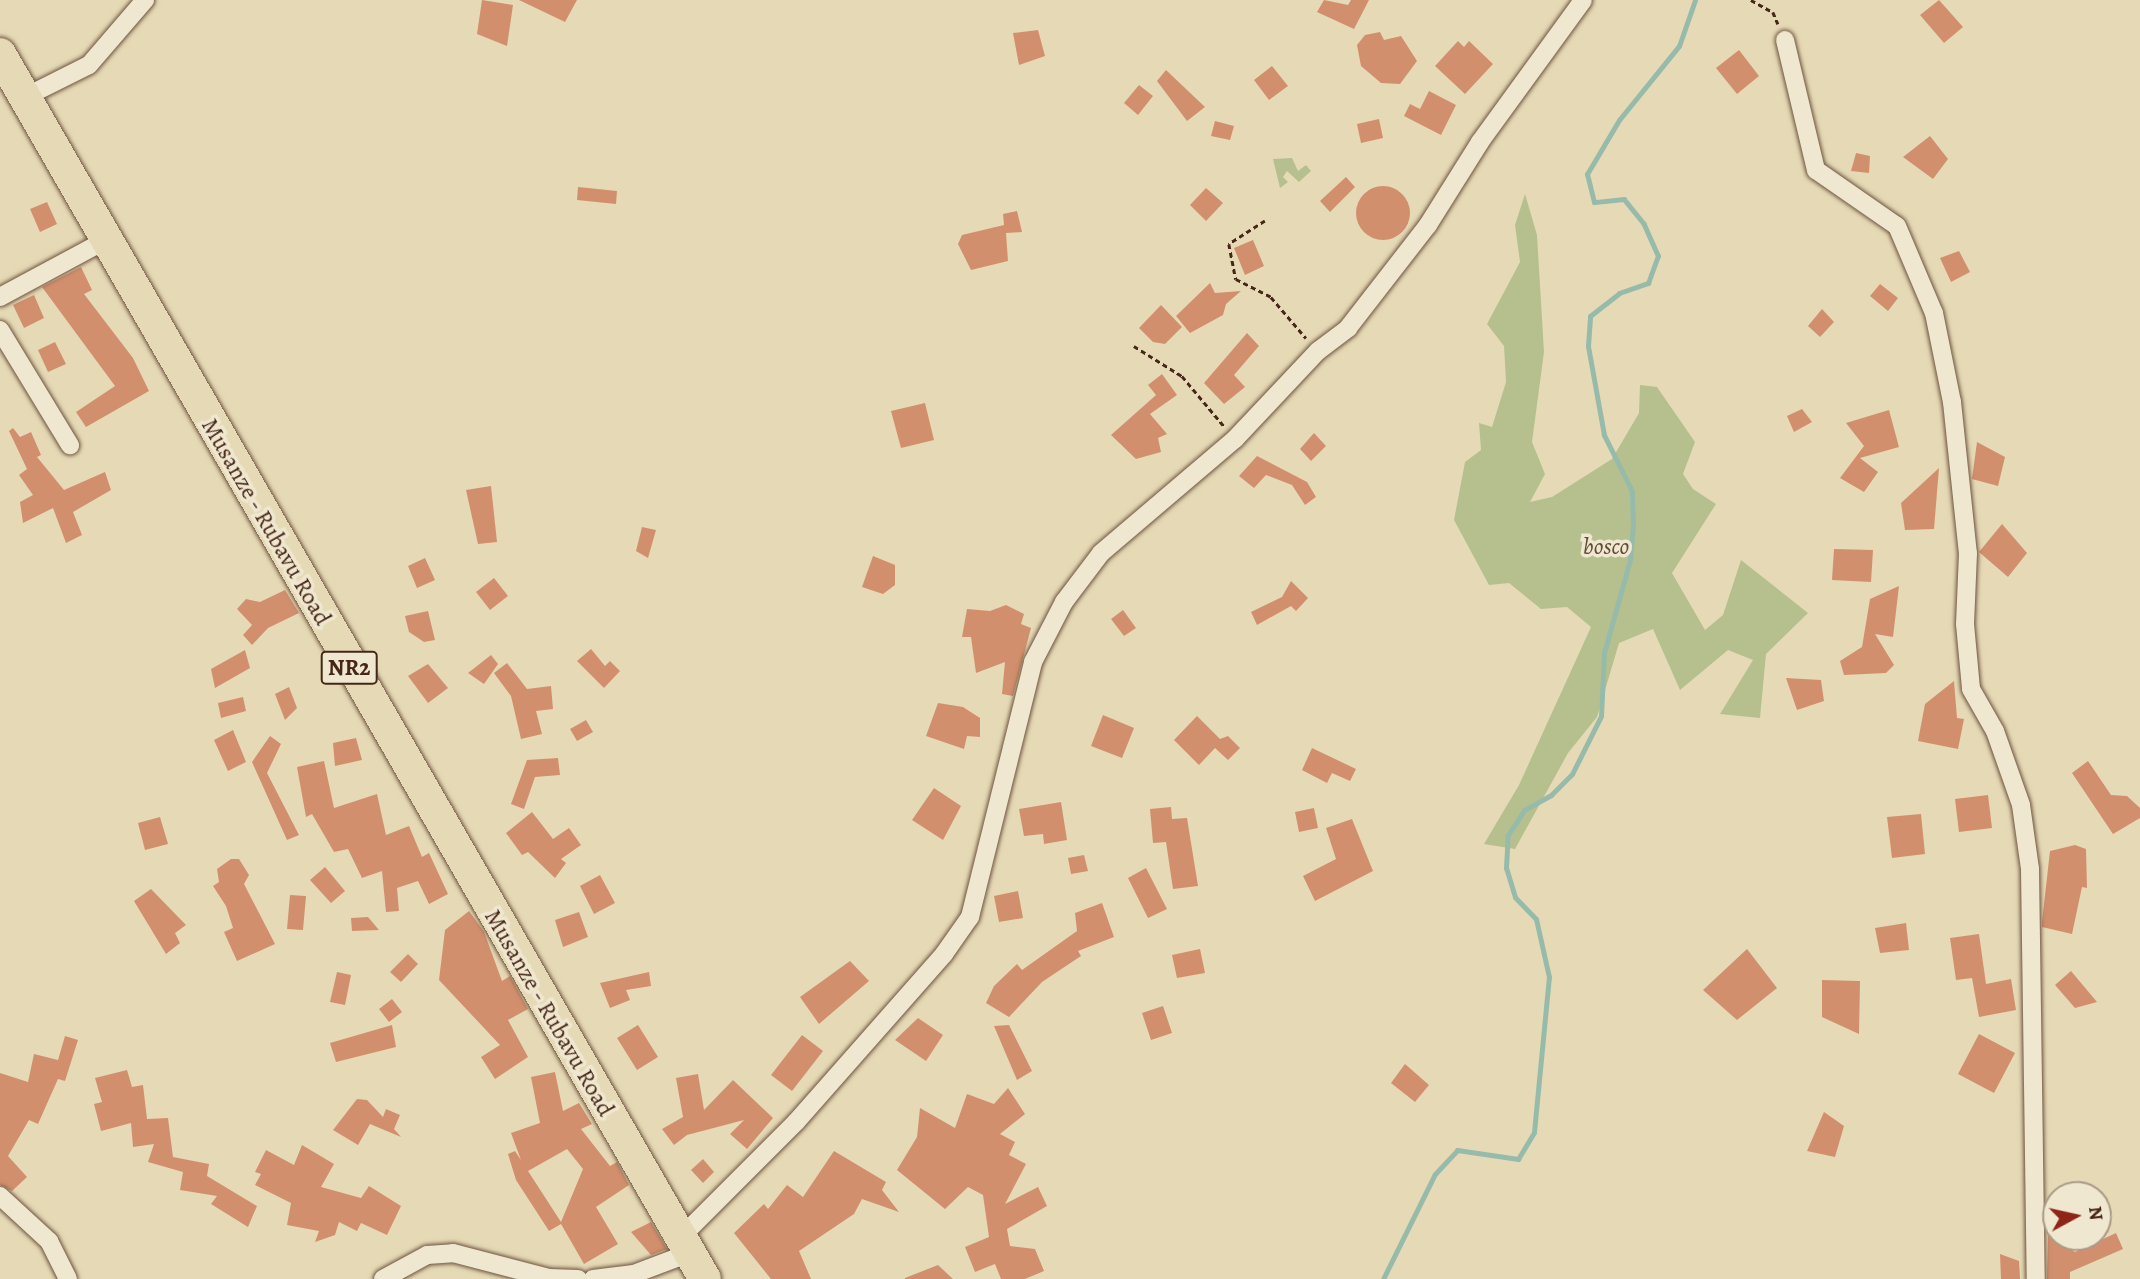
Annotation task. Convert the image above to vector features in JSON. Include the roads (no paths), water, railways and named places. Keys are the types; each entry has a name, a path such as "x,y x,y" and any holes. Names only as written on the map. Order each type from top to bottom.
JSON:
{"highway":[{"name":"Musanze - Rubavu Road","path":"0,54 27,96 106,240 705,1279"}],"street":[{"path":"27,96 89,65 145,0"},
{"path":"593,1279 665,1266 679,1257 680,1238 796,1122 944,954 970,917 1033,662 1064,602 1101,553 1235,439 1318,351 1348,328 1412,247 1480,142 1583,0"},
{"path":"1785,40 1816,170 1897,226 1934,313 1952,402 1968,553 1965,624 1972,689 1995,731 2021,805 2030,869 2036,1279"},
{"path":"0,297 106,240"},
{"path":"0,330 70,445"},
{"path":"0,1196 49,1241 68,1279"},
{"path":"383,1279 427,1255 453,1253 549,1279 578,1279"}],"waterway":[{"path":"1383,1279 1435,1174 1457,1150 1518,1159 1534,1132 1549,977 1536,919 1515,897 1506,868 1508,835 1524,810 1551,795 1572,774 1601,716 1604,653 1630,560 1633,526 1632,491 1604,435 1588,346 1590,316 1619,293 1648,283 1658,256 1644,224 1624,199 1594,202 1587,174 1619,120 1679,46 1695,0"}],"park label":[{"name":"bosco","path":"1606,547"}]}
